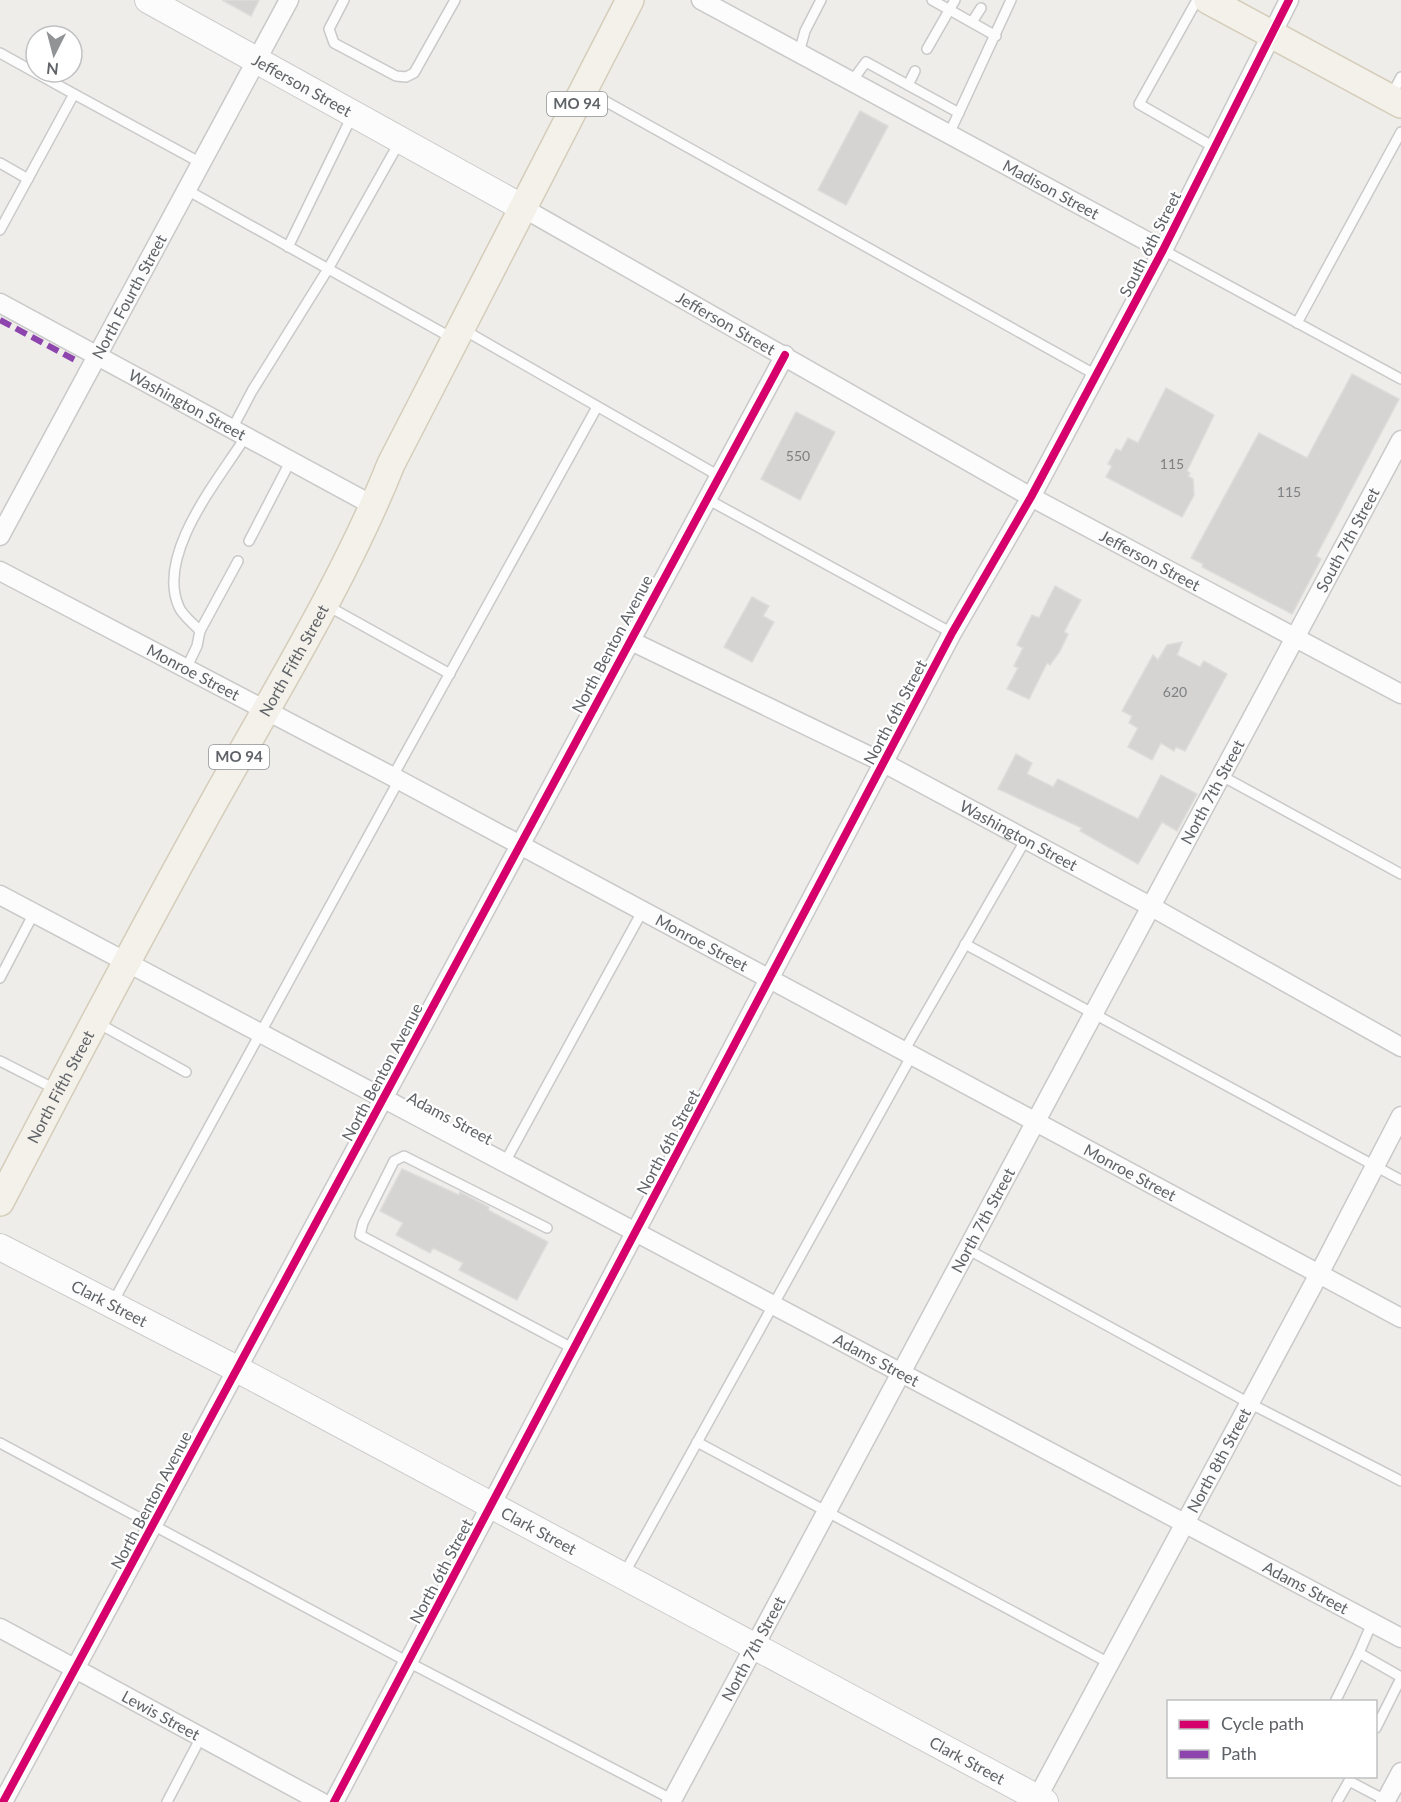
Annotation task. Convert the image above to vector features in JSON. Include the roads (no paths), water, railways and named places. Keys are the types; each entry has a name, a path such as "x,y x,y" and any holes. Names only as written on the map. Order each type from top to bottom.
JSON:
{"main road":[{"name":"Jefferson Street","path":"148,0 525,209"},
{"name":"MO 94","path":"525,209 630,0"},
{"path":"1208,0 1270,33 1397,93"},
{"name":"North Fifth Street","path":"0,1202 125,961 265,710 375,506 391,464 525,209"},
{"name":"Clark Street","path":"0,1246 237,1369 1039,1800"}],"street":[{"name":"North Fourth Street","path":"0,536 289,0"},
{"name":"Madison Street","path":"701,0 1163,250"},
{"name":"South 6th Street","path":"1031,497 1163,250 1288,0"},
{"name":"Jefferson Street","path":"525,209 1031,497 1401,694"},
{"name":"Washington Street","path":"0,303 375,506"},
{"name":"North Benton Avenue","path":"3,1802 785,355"},
{"name":"South 7th Street","path":"1294,637 1401,441"},
{"name":"North 6th Street","path":"334,1802 952,633 1031,497"},
{"name":"Monroe Street","path":"0,571 396,778 1401,1318"},
{"name":"North 7th Street","path":"674,1801 1294,637"},
{"name":"Washington Street","path":"629,640 884,763 1150,906 1401,1047"},
{"name":"Adams Street","path":"0,895 1401,1638"},
{"name":"North 8th Street","path":"1039,1800 1401,1116"},
{"name":"Lewis Street","path":"0,1628 321,1802"},
{"path":"1387,1802 1401,1772"}],"lane":[{"path":"344,0 329,29 334,42 396,76 406,78 414,73 455,0"},
{"path":"799,53 805,32 821,0"},
{"path":"932,0 996,36"},
{"path":"927,49 955,0"},
{"path":"949,134 1011,0"},
{"path":"1197,0 1139,104 1214,147"},
{"path":"972,22 981,8"},
{"path":"0,53 201,163"},
{"path":"852,81 866,62 959,113"},
{"path":"908,85 915,71"},
{"path":"585,90 1096,375"},
{"path":"0,230 74,94"},
{"path":"288,247 353,114"},
{"path":"1298,323 1401,132"},
{"path":"200,631 179,608 174,584 176,557 239,432 252,391 328,269 400,141"},
{"path":"0,163 28,179"},
{"path":"187,190 328,269 597,407 720,476"},
{"name":"Madison Street","path":"1163,250 1401,379"},
{"path":"112,1304 182,1179 450,674 597,407"},
{"path":"249,541 291,460"},
{"path":"707,500 952,633"},
{"path":"186,669 197,646 200,631 238,561"},
{"path":"323,603 450,674"},
{"path":"1220,775 1401,874"},
{"path":"623,1576 773,1305 965,944 1026,839"},
{"path":"505,1162 643,910"},
{"path":"0,978 34,913"},
{"path":"965,944 1401,1180"},
{"path":"94,1021 186,1072"},
{"path":"0,1061 58,1091"},
{"path":"547,1228 404,1156 394,1161 363,1223 360,1235 574,1349"},
{"path":"967,1249 1249,1403 1401,1481"},
{"path":"697,1442 1110,1663"},
{"path":"0,1443 408,1662 674,1801"},
{"path":"1336,1700 1372,1623"},
{"path":"1359,1653 1401,1677 1377,1726"},
{"path":"166,1802 201,1737"},
{"path":"1337,1802 1347,1778 1387,1802"}]}
